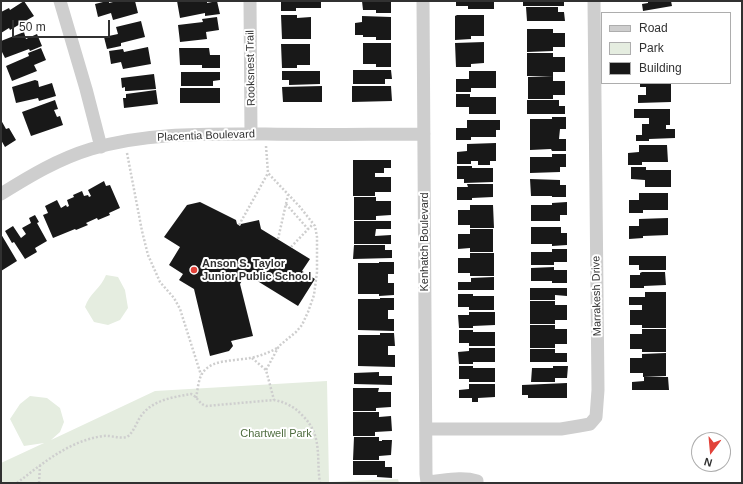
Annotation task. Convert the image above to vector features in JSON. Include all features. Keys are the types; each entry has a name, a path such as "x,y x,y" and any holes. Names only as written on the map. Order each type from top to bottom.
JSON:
{"street":[{"path":"60,1 86,89 101,147"},
{"name":"Rooksnest Trail","path":"250,1 251,134"},
{"name":"Kenhatch Boulevard","path":"423,1 427,483"},
{"name":"Marrakesh Drive","path":"426,429 561,429 590,424 596,417 598,390 594,1"},
{"name":"Placentia Boulevard","path":"1,194 45,167 66,158 125,141 160,137 251,134 424,134"},
{"path":"427,483 463,478 475,480 477,483"}],"path":[{"path":"239,225 268,173 266,134"},
{"path":"126,149 148,255 160,282 174,298 180,309 201,375"},
{"path":"196,398 201,375 205,370 215,364 252,358 265,354 279,346 296,332 302,325 314,295 317,276 317,236 313,224 268,173"},
{"path":"278,239 288,194"},
{"path":"286,204 308,229"},
{"path":"290,247 313,224"},
{"path":"266,370 279,346"},
{"path":"252,358 266,370 274,400"},
{"path":"17,483 40,465 78,443 102,437 127,437 132,432 144,412 159,403 191,394 202,404 209,406 274,400 283,402 293,407 302,414 312,426 316,435 320,483"},
{"path":"39,483 40,465"}],"green space":[{"path":"106,275 118,277 125,290 128,308 120,320 108,325 94,322 85,307 89,298 104,280"},
{"name":"Chartwell Park","path":"327,381 329,482 398,479 399,483 1,483 1,463 44,443 24,446 10,419 20,404 30,396 47,398 60,408 64,422 60,432 51,440 155,391"}],"building":[{"path":"24,1 34,16 10,30 9,28 1,33 1,12 9,8 10,10"},
{"path":"109,1 109,3 117,1 135,1 138,13 113,20 111,13 98,17 95,4"},
{"path":"177,1 207,1 207,3 217,1 220,14 205,16 205,13 180,18"},
{"path":"281,1 321,1 321,8 296,8 296,11 281,11"},
{"path":"362,1 391,1 391,13 376,13 376,10 363,10"},
{"path":"456,1 494,1 494,9 468,9 468,6 456,6"},
{"path":"523,1 564,1 564,6 523,6"},
{"path":"648,1 671,1 672,6 643,11 642,4 648,3"},
{"path":"526,7 558,7 558,12 564,12 565,21 527,21"},
{"path":"281,15 297,15 297,18 311,17 311,39 282,39"},
{"path":"484,15 484,36 471,36 471,39 455,40 455,16"},
{"path":"362,16 391,17 391,40 376,40 376,37 363,37 363,35 355,35 355,23 362,22"},
{"path":"217,17 219,30 206,32 207,39 180,42 178,25 203,22 202,19"},
{"path":"141,21 145,37 121,43 121,46 107,49 104,37 118,34 116,27"},
{"path":"527,29 553,29 553,33 565,33 565,47 553,47 553,51 527,52"},
{"path":"24,32 26,39 37,34 42,46 5,58 1,50 1,41"},
{"path":"484,42 484,63 471,64 471,67 456,67 455,43"},
{"path":"363,43 391,43 391,67 376,67 376,64 363,64"},
{"path":"281,44 310,44 310,65 297,65 297,68 282,68"},
{"path":"148,47 151,64 123,69 121,62 111,64 109,51 123,49 124,52"},
{"path":"41,48 46,60 34,65 37,71 12,81 6,66 29,56 28,53"},
{"path":"179,48 209,48 210,55 220,55 220,68 202,68 202,65 180,65"},
{"path":"527,53 553,53 553,57 565,57 565,72 553,72 553,76 527,76"},
{"path":"353,70 391,70 392,79 385,79 385,84 353,84"},
{"path":"282,71 320,71 320,84 289,85 289,80 282,80"},
{"path":"469,71 496,71 496,88 471,88 471,92 456,92 456,79 469,79"},
{"path":"181,72 220,72 220,80 213,81 213,86 181,86"},
{"path":"154,74 156,89 125,91 125,87 122,88 121,78"},
{"path":"553,76 553,81 565,81 565,95 553,95 553,99 528,99 528,77"},
{"path":"35,80 38,81 39,87 52,83 56,96 39,101 38,98 16,103 12,87"},
{"path":"640,84 671,84 671,102 638,103 638,95 646,95 646,87 640,87"},
{"path":"322,86 322,102 283,102 282,87"},
{"path":"352,86 391,86 392,101 352,102"},
{"path":"180,88 220,88 220,103 180,103"},
{"path":"156,90 158,104 124,108 123,98 126,98 126,94"},
{"path":"456,94 470,94 470,97 496,97 496,114 469,114 469,107 456,107"},
{"path":"55,100 58,109 54,110 57,117 60,116 63,125 31,136 22,112"},
{"path":"527,100 559,100 559,106 565,106 565,114 527,114"},
{"path":"634,109 670,109 670,125 666,125 666,129 675,129 675,138 636,141 636,135 642,135 642,124 649,124 649,118 634,118"},
{"path":"552,117 566,117 566,129 560,129 559,139 566,139 566,151 552,151 551,149 530,150 530,119 552,119"},
{"path":"1,120 6,129 9,128 16,140 5,147 1,140"},
{"path":"467,120 500,120 500,130 496,130 496,137 471,137 471,140 456,140 456,128 467,128"},
{"path":"496,143 496,161 490,161 490,165 478,165 478,161 471,161 471,164 457,164 457,152 467,151 467,144"},
{"path":"639,145 667,145 668,162 642,162 642,165 628,165 628,153 639,152"},
{"path":"552,154 566,154 566,167 560,167 560,172 530,173 530,157 552,157"},
{"path":"353,160 391,160 391,168 384,168 384,173 375,173 375,177 391,177 391,192 375,192 375,196 353,196"},
{"path":"457,166 493,168 493,182 464,183 464,179 457,179"},
{"path":"631,167 646,167 646,170 671,170 671,187 645,187 645,180 631,179"},
{"path":"530,179 560,180 560,185 566,185 566,197 531,196"},
{"path":"104,181 106,186 110,185 120,208 109,213 110,215 98,220 97,218 86,223 88,225 53,238 43,215 48,213 45,206 57,200 61,208 66,205 67,207 69,206 67,200 74,197 73,195 82,191 84,196 88,195 89,197 91,196 88,190"},
{"path":"467,184 493,184 493,197 472,198 472,200 457,200 457,187 468,187"},
{"path":"639,193 668,193 668,210 643,210 643,213 629,213 629,200 639,200"},
{"path":"354,197 376,197 376,201 391,201 391,215 376,216 376,220 354,220"},
{"path":"200,202 236,220 237,224 240,226 241,224 259,220 261,229 310,259 302,271 315,279 298,306 246,274 240,284 253,336 231,341 233,346 229,351 210,356 194,289 179,280 183,274 169,265 180,247 164,237 187,205"},
{"path":"567,202 567,215 560,215 560,221 531,221 531,205 552,205 552,203"},
{"path":"470,205 493,205 494,228 470,228 470,225 458,225 458,210 470,210"},
{"path":"35,215 39,222 37,223 47,241 35,248 37,252 25,259 14,242 12,243 5,231 13,226 21,238 26,234 22,228 31,223 29,218"},
{"path":"668,218 668,235 643,236 643,238 629,239 629,226 639,226 639,219"},
{"path":"354,221 391,221 391,229 376,229 375,236 391,235 391,244 354,244"},
{"path":"531,227 561,227 561,233 567,233 567,245 552,246 552,244 531,244"},
{"path":"470,229 493,229 493,252 470,252 470,248 458,249 458,234 470,234"},
{"path":"1,234 17,261 1,271"},
{"path":"354,245 385,245 385,250 392,250 392,258 353,259"},
{"path":"552,249 567,249 567,262 554,262 554,265 531,265 531,252 552,252"},
{"path":"470,253 494,253 494,276 470,276 470,273 458,273 458,258 470,258"},
{"path":"629,256 666,256 666,270 639,270 639,265 629,265"},
{"path":"394,262 394,274 388,274 388,283 394,283 394,295 379,296 379,294 358,294 358,263"},
{"path":"554,267 554,270 567,270 567,283 531,281 531,268"},
{"path":"642,272 665,272 666,285 630,288 630,275 640,275"},
{"path":"494,277 494,290 458,290 458,282 471,282 471,278"},
{"path":"530,288 567,288 567,296 555,295 555,300 530,300"},
{"path":"645,292 666,292 666,328 642,328 642,325 630,325 630,310 642,310 642,305 629,305 629,297 645,297"},
{"path":"458,294 494,296 494,310 469,310 469,307 458,307"},
{"path":"394,298 394,310 388,310 388,319 394,319 394,331 358,330 358,299"},
{"path":"530,301 555,301 555,305 567,305 567,320 555,320 555,324 530,324"},
{"path":"469,312 495,312 495,325 459,328 458,315 469,315"},
{"path":"530,325 555,325 555,329 567,329 567,344 555,344 555,348 530,348"},
{"path":"642,329 666,329 666,352 642,352 642,349 630,349 630,334 642,334"},
{"path":"459,330 473,330 473,332 495,332 495,346 469,346 469,343 459,343"},
{"path":"380,333 394,333 395,346 388,346 388,355 395,355 395,367 358,366 358,335 380,335"},
{"path":"469,348 495,348 495,362 473,362 473,364 459,364 458,352 469,351"},
{"path":"530,349 555,349 555,353 567,353 567,362 530,362"},
{"path":"666,353 666,376 643,377 643,373 630,373 630,358 642,358 642,354"},
{"path":"459,366 473,366 473,368 495,368 495,382 469,382 469,379 459,379"},
{"path":"553,366 568,366 567,378 555,378 555,382 531,382 532,368 553,368"},
{"path":"379,372 379,376 392,376 392,385 354,384 354,373"},
{"path":"644,377 668,377 669,390 632,390 632,382 644,381"},
{"path":"567,383 567,398 528,398 528,395 522,395 522,385"},
{"path":"469,384 495,384 495,397 478,398 478,402 472,402 472,398 459,398 459,390 469,389"},
{"path":"353,388 379,388 378,392 391,392 391,407 376,408 376,411 353,411"},
{"path":"353,412 379,412 379,417 391,416 392,431 375,432 375,436 353,436"},
{"path":"354,437 379,437 379,441 392,440 391,455 379,456 379,460 353,460"},
{"path":"353,461 385,461 385,467 392,467 392,478 377,477 377,475 353,475"}],"place":[{"name":"Anson S. Taylor Junior Public School","path":"194,270"}]}
